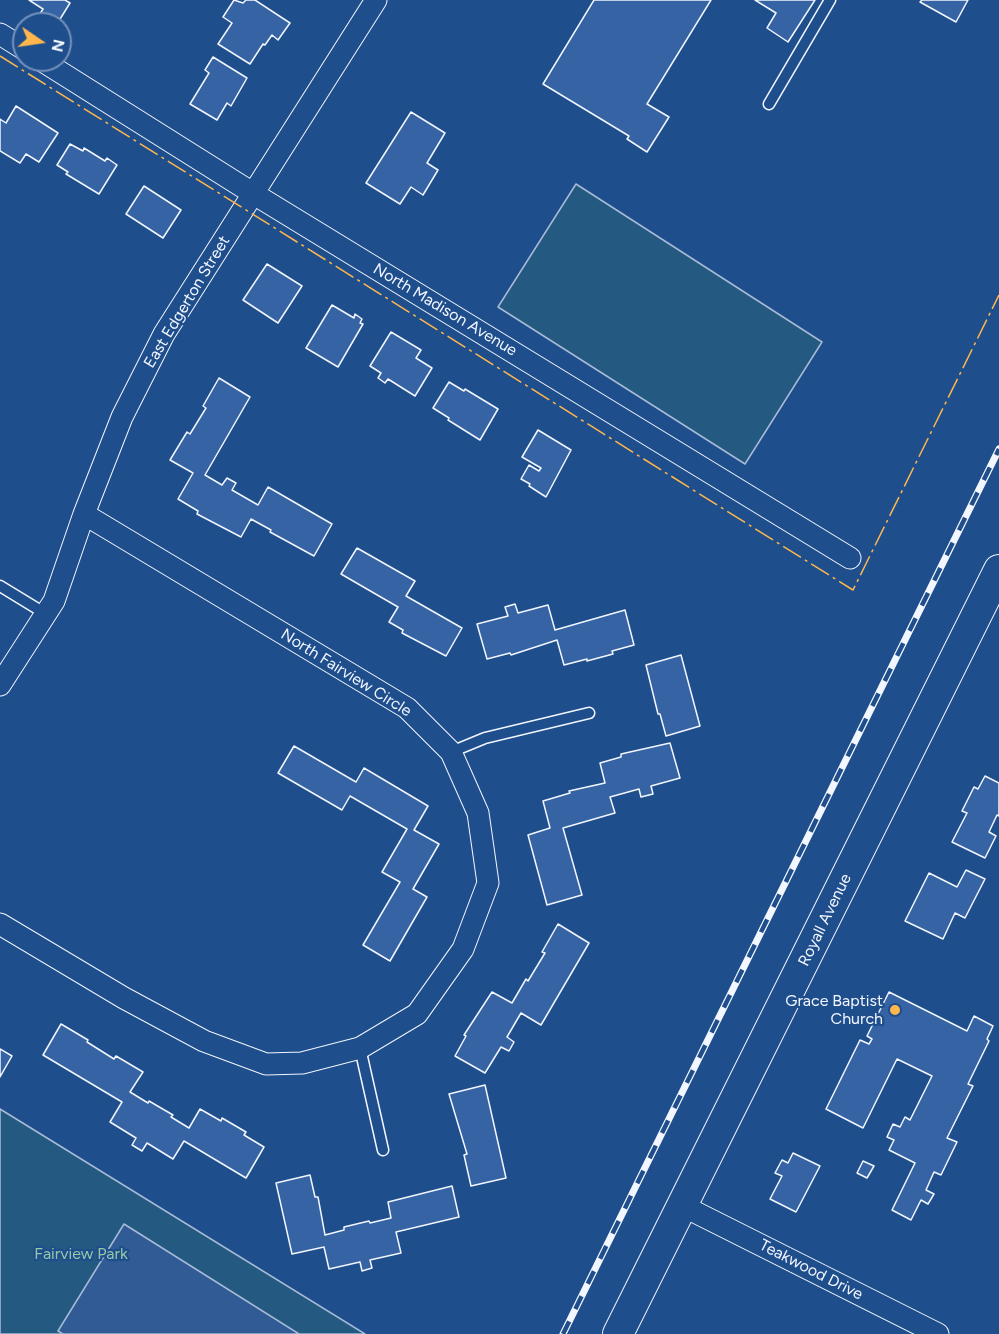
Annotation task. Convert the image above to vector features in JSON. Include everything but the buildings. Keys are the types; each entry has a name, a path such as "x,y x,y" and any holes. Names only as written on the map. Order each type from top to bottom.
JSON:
{"street":[{"name":"East Edgerton Street","path":"0,685 54,602 84,514 122,417 164,334 376,0"},
{"name":"North Madison Avenue","path":"60,72 254,194 850,558"},
{"name":"North Fairview Circle","path":"0,924 124,998 204,1041 266,1064 302,1063 360,1048 417,1014 464,949 488,883 478,813 451,752 407,708 84,514"},
{"name":"Royall Avenue","path":"618,1334 996,582"},
{"name":"Teakwood Drive","path":"683,1206 938,1334"}],"lane":[{"path":"770,104 830,0"},
{"path":"0,586 46,614"},
{"path":"451,752 485,738 589,712"},
{"path":"360,1048 383,1150"}],"green space":[{"path":"576,184 822,342 745,464 498,307"},
{"name":"Fairview Park","path":"0,1109 365,1334 0,1334"}],"shaded area":[{"path":"124,1224 299,1334 63,1334 58,1331"}],"railway":[{"path":"563,1334 999,449"}],"power":[{"path":"0,56 853,590 999,295"}],"place":[{"name":"Grace Baptist Church","path":"895,1010"}]}
